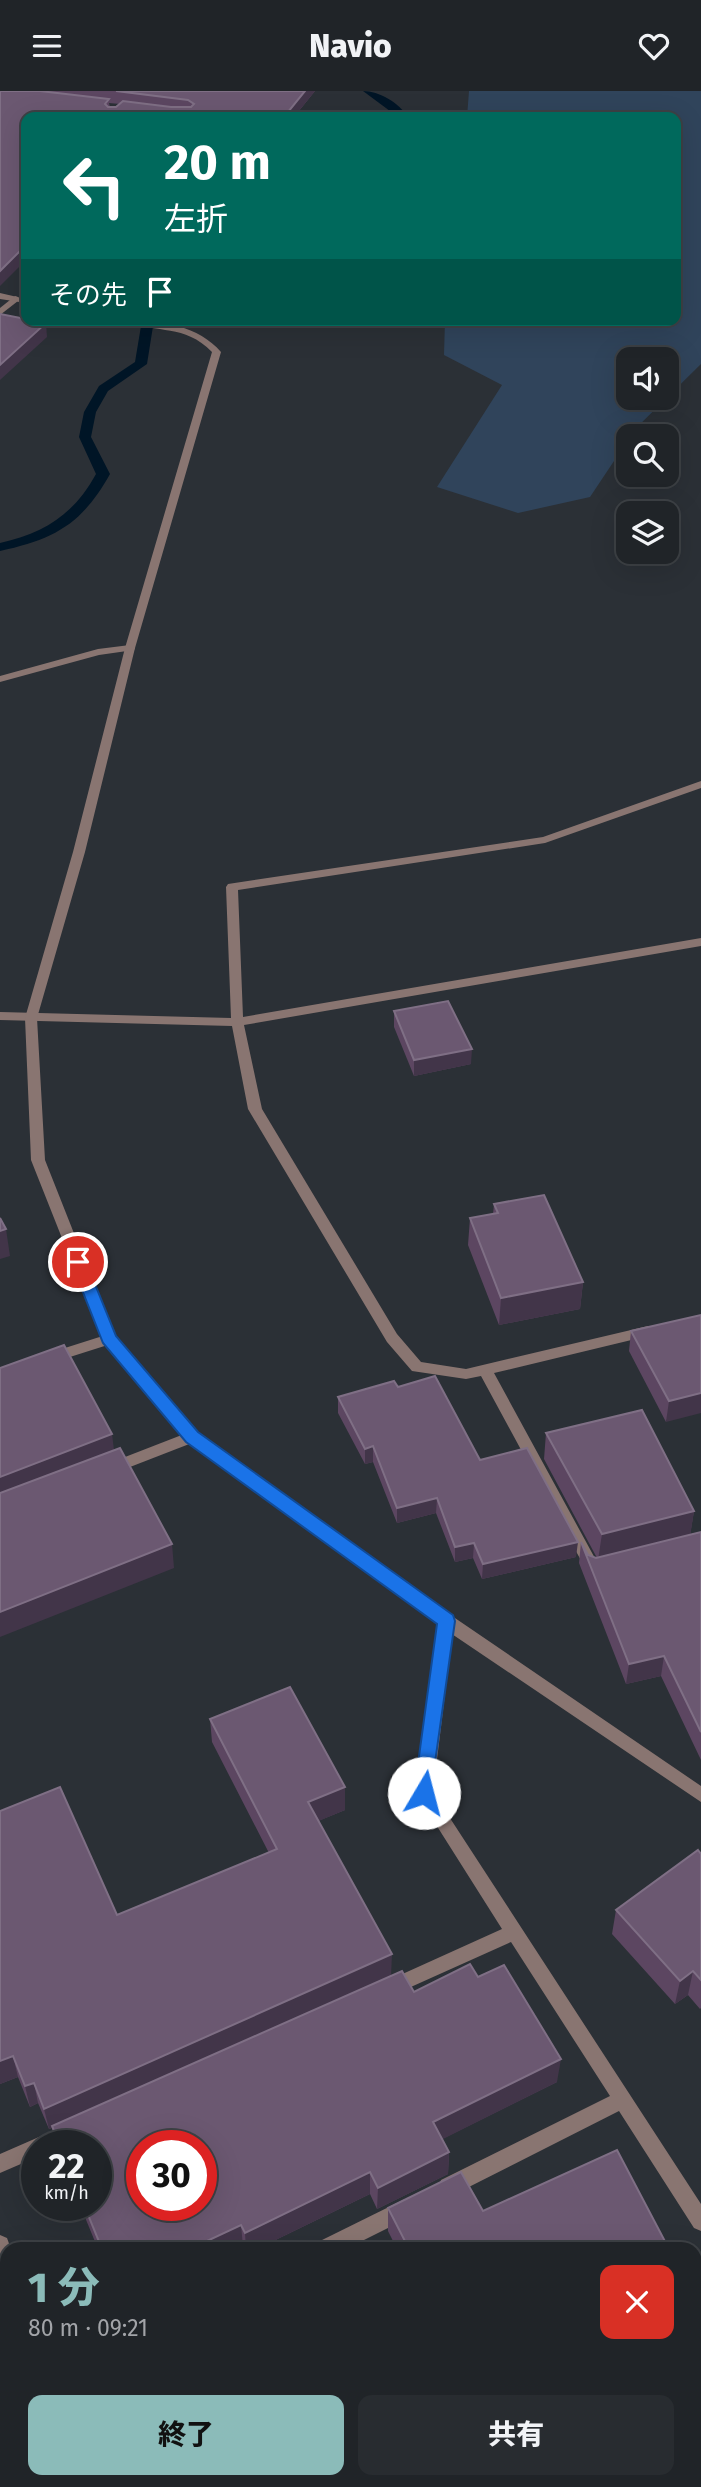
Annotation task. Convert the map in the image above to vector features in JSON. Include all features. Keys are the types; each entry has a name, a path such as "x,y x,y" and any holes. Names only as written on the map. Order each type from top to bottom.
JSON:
{"street":[{"path":"0,296 21,300"},
{"path":"0,312 15,299"},
{"path":"165,326 208,340 217,352 130,648 79,852 31,1018 38,1160 109,1339 192,1437 446,1621 701,1795"},
{"path":"0,679 98,652 130,648"},
{"path":"660,1328 466,1374 417,1367 392,1338 255,1109 237,1022 232,887 545,840 701,783"},
{"path":"0,1016 237,1022 701,942"},
{"path":"36,1363 109,1339"},
{"path":"485,1369 593,1570 607,1567"},
{"path":"103,1472 192,1437"},
{"path":"446,1621 424,1793 701,2221"},
{"path":"373,1996 513,1933"},
{"path":"339,2242 621,2100"},
{"path":"76,2130 92,2123"},
{"path":"0,2164 21,2154"}],"shaded area":[{"path":"469,91 701,91 701,364 679,386 679,347 616,347 616,410 654,410 640,424 616,424 616,458 590,497 518,513 437,487 502,385 444,355 445,326 681,326 681,112 467,112"}],"building":[{"path":"0,91 40,91 109,99 105,104 108,107 116,107 123,101 191,107 194,104 188,100 116,91 305,91 288,112 21,112 21,250 0,271"},
{"path":"0,314 21,318 21,326 43,326 0,365"},
{"path":"448,1001 472,1049 414,1060 394,1011"},
{"path":"544,1195 583,1282 501,1298 470,1218 498,1213 494,1204"},
{"path":"0,1218 6,1229 0,1231"},
{"path":"701,1315 701,1393 669,1401 631,1331"},
{"path":"64,1345 112,1434 0,1477 0,1368"},
{"path":"435,1376 480,1460 527,1448 578,1542 483,1564 474,1543 455,1547 437,1498 397,1508 373,1446 365,1449 338,1397 394,1381 398,1387"},
{"path":"642,1410 694,1511 602,1534 546,1433"},
{"path":"120,1448 172,1544 0,1612 0,1493"},
{"path":"701,1532 701,1732 664,1656 629,1664 581,1542 588,1555 596,1558"},
{"path":"290,1687 345,1787 308,1802 392,1954 44,2109 34,2083 25,2086 13,2056 0,2061 0,1811 60,1787 117,1915 277,1849 210,1719"},
{"path":"698,1850 701,1854 701,1980 693,1971 680,1981 616,1910"},
{"path":"470,1964 478,1977 504,1965 561,2059 433,2122 449,2152 378,2188 370,2172 245,2233 241,2225 205,2242 99,2242 91,2221 112,2221 112,2130 54,2130 52,2126 402,1971 414,1992"},
{"path":"617,2150 665,2242 405,2242 388,2208 461,2172 483,2211"}],"waterway":[{"path":"368,91 400,112"},
{"path":"0,547 34,538 62,525 94,491 103,474 85,437 90,412 103,389 141,364 147,326"}],"route":[{"path":"78,1262 109,1339 192,1437 446,1621 424,1793"}]}
